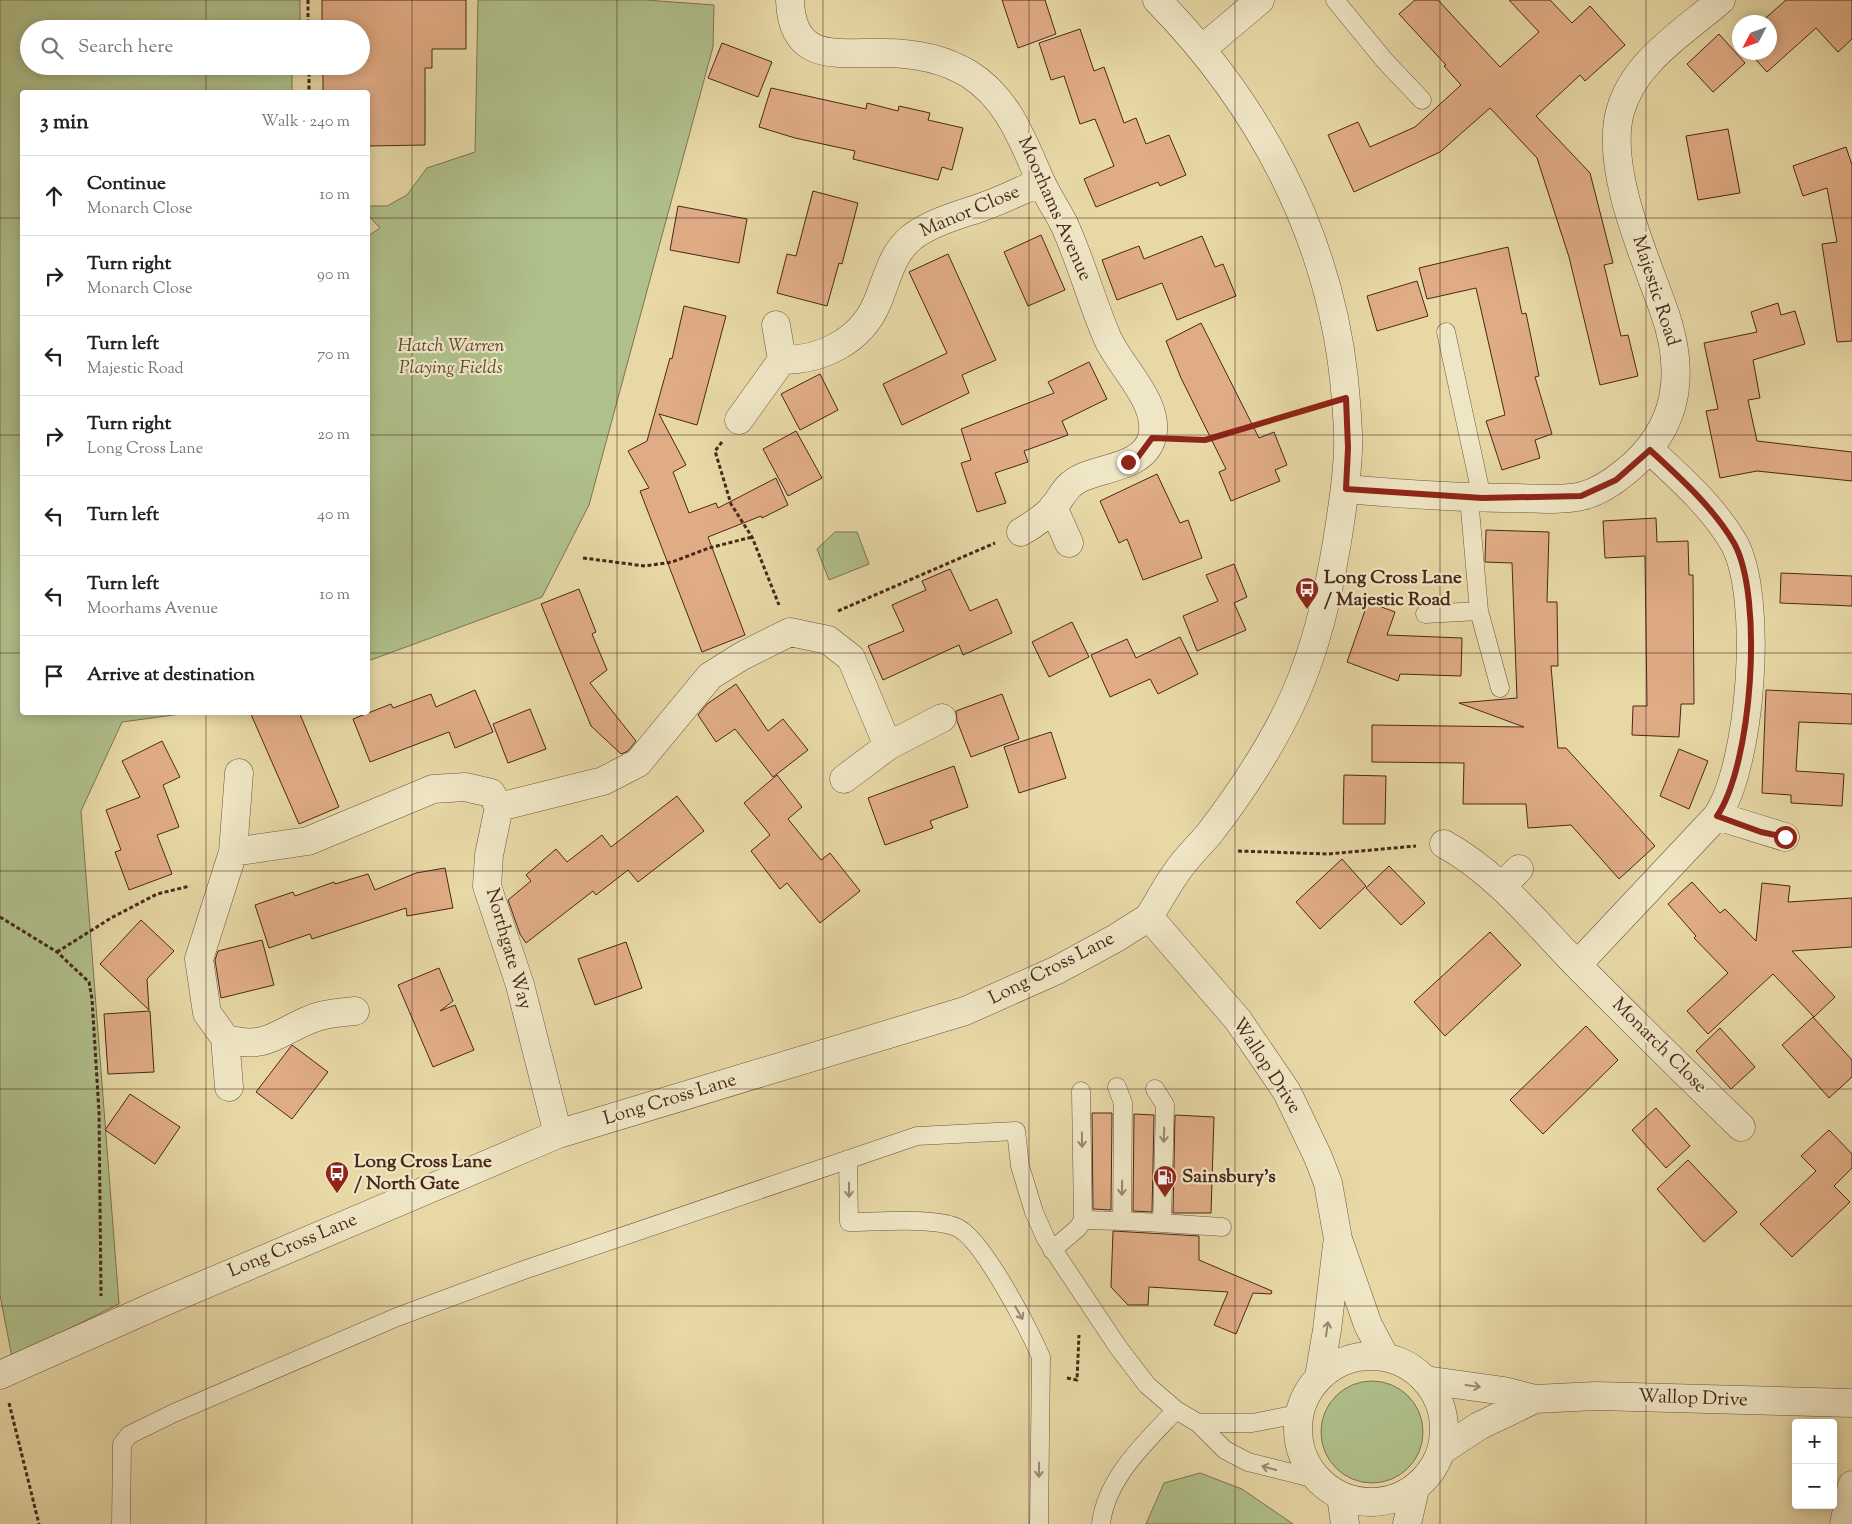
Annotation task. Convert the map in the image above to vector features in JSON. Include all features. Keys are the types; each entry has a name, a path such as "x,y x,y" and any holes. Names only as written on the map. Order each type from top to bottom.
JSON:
{"street":[{"name":"Moorhams Avenue","path":"790,0 794,27 806,44 815,49 827,53 884,52 921,56 970,75 999,101 1020,132 1041,182 1064,223 1107,337 1149,409 1153,418 1152,438"},
{"name":"Long Cross Lane","path":"4,1388 159,1304 558,1134 965,1011 1058,970 1116,938 1149,917 1176,872 1209,833 1255,768 1295,695 1323,619 1346,489 1348,448 1346,398 1340,341 1326,280 1298,204 1276,157 1231,86 1202,49 1157,0"},
{"path":"1202,49 1260,0"},
{"name":"Majestic Road","path":"1346,489 1475,498 1581,496 1616,480 1650,450 1661,432 1669,411 1677,366 1672,336 1629,209 1619,161 1617,135 1620,112 1629,90 1643,68 1721,0"},
{"name":"Manor Close","path":"782,360 822,354 836,348 858,332 872,315 894,259 902,247 922,231 956,215 1001,200 1041,182"},
{"path":"739,420 782,360 776,325"},
{"path":"1021,532 1040,520 1053,507 1069,485 1082,478 1138,457 1152,438"},
{"path":"1577,965 1717,816 1729,795 1742,749 1751,652 1750,604 1747,581 1733,542 1720,523 1704,503 1650,450"},
{"path":"1053,507 1069,543"},
{"path":"230,864 308,841 433,789 465,787 491,793 499,807 602,781 638,763 710,676 742,656 790,632 828,640 851,658 888,746"},
{"path":"844,779 888,746 942,718"},
{"path":"229,1087 225,1038 207,1012 199,959 230,864 239,773"},
{"name":"Northgate Way","path":"499,807 489,855 487,886 520,985 558,1134"},
{"path":"1717,816 1761,832 1785,837"},
{"name":"Monarch Close","path":"1444,844 1511,878 1577,965 1741,1127"},
{"name":"Wallop Drive","path":"1149,917 1238,1020 1287,1092 1318,1157 1328,1183 1338,1239 1368,1325 1384,1355"},
{"path":"225,1038 241,1043 264,1042 319,1016 355,1010"},
{"name":"Wallop Drive","path":"1319,1377 1327,1330 1338,1239"},
{"name":"Wallop Drive","path":"1384,1355 1401,1362 1425,1380 1442,1416 1444,1449 1435,1470 1415,1489 1380,1502 1367,1503 1341,1496 1316,1479 1298,1441 1298,1414 1306,1396 1319,1377 1338,1364 1363,1356 1384,1355"},
{"name":"Wallop Drive","path":"1425,1380 1504,1391 1535,1399 1596,1396 1852,1403"},
{"name":"Wallop Drive","path":"1444,1449 1479,1426 1535,1399"},
{"path":"1844,1524 1852,1485"},
{"path":"1407,1524 1415,1489"},
{"path":"1341,1496 1345,1524"}],"lane":[{"path":"1335,0 1386,61 1422,100"},
{"path":"1446,332 1475,498 1479,611 1500,688"},
{"path":"1425,614 1479,611"},
{"path":"1117,1087 1123,1103 1122,1221"},
{"path":"1155,1089 1165,1105 1162,1223"},
{"path":"1052,1250 1078,1228 1083,1220 1081,1091"},
{"path":"121,1524 122,1444 129,1435 174,1413 397,1316 521,1271 621,1239 848,1159 917,1136 1016,1131 1020,1166 1027,1191 1052,1250 1118,1347 1147,1385 1176,1410 1198,1423 1225,1450 1248,1462 1316,1479"},
{"path":"848,1159 848,1222 949,1224 966,1232 993,1271 1030,1332 1041,1357 1039,1524"},
{"path":"1083,1220 1222,1227"},
{"path":"1101,1524 1104,1507 1115,1483 1135,1455 1176,1410"},
{"path":"1198,1423 1252,1423 1298,1414"}],"path":[{"path":"308,0 308,20"},
{"path":"309,75 309,90"},
{"path":"1152,438 1205,440 1346,398"},
{"path":"739,420 715,451 731,504 752,537 790,632"},
{"path":"835,613 1021,532"},
{"path":"583,558 645,566 672,562 709,548 752,537"},
{"path":"1238,851 1328,854 1444,844"},
{"path":"57,952 111,918 157,894 230,864"},
{"path":"0,917 57,952 89,982 92,1000 99,1112 101,1300"},
{"path":"1068,1371 1067,1379 1077,1380 1079,1335"},
{"path":"4,1388 39,1524"}],"green space":[{"path":"0,0 300,0 300,20 20,20 20,75 292,75 292,90 20,90 20,715 173,715 122,722 81,811 119,1304 12,1357 0,1295"},
{"name":"Hatch Warren Playing Fields","path":"478,0 646,0 714,5 713,47 589,505 542,597 370,660 370,235 380,228 370,217 370,206 387,206 407,195 427,168 475,152"},
{"path":"835,532 857,532 869,564 829,580 817,549"},
{"path":"1372,1381 1391,1385 1408,1396 1419,1413 1423,1432 1419,1451 1408,1468 1391,1479 1372,1483 1353,1479 1336,1468 1325,1451 1321,1432 1325,1413 1336,1396 1353,1385"},
{"path":"1200,1473 1242,1489 1293,1524 1146,1524 1164,1483"}],"building":[{"path":"322,0 466,0 466,49 432,49 432,68 425,68 425,145 370,146 370,90 323,90 323,75 370,75 370,20 322,20"},
{"path":"1002,0 1045,0 1056,34 1018,48"},
{"path":"1415,0 1438,0 1500,67 1539,32 1509,0 1550,0 1572,23 1590,6 1625,45 1585,81 1580,75 1536,116 1590,173 1613,263 1604,265 1621,336 1628,335 1638,376 1600,385 1569,257 1537,158 1490,108 1440,152 1354,192 1328,135 1358,122 1370,147 1415,127 1461,85 1444,66 1446,65 1399,14"},
{"path":"1786,0 1852,0 1852,39 1838,52 1816,28 1767,72 1756,60 1777,60 1777,15 1769,15"},
{"path":"1080,29 1094,71 1104,67 1124,123 1136,118 1146,144 1169,135 1186,175 1160,186 1158,182 1096,207 1084,179 1114,166 1095,119 1080,124 1064,76 1051,80 1039,43"},
{"path":"1719,34 1732,48 1732,60 1742,60 1745,63 1713,92 1687,64"},
{"path":"722,43 772,62 758,97 708,78"},
{"path":"771,88 866,109 867,103 898,111 899,106 930,113 928,120 963,128 952,170 942,167 938,180 853,159 855,151 795,138 759,127"},
{"path":"1728,129 1740,193 1698,200 1686,136"},
{"path":"1846,147 1852,165 1852,341 1837,342 1822,244 1837,242 1827,188 1803,196 1793,166"},
{"path":"813,191 858,203 842,264 839,263 827,306 777,293 787,254 796,256"},
{"path":"678,206 747,219 739,263 670,250"},
{"path":"1041,235 1065,290 1028,306 1004,252"},
{"path":"1202,236 1215,267 1223,264 1236,296 1177,320 1162,283 1117,300 1102,260 1139,246 1144,259"},
{"path":"1508,247 1522,314 1526,313 1539,376 1535,377 1552,434 1535,440 1540,458 1502,470 1486,421 1505,415 1476,288 1427,299 1419,268"},
{"path":"948,254 996,360 962,375 969,393 902,425 883,384 947,353 909,272"},
{"path":"1417,281 1428,316 1377,331 1367,296"},
{"path":"1778,303 1781,315 1795,311 1805,344 1753,360 1760,398 1748,400 1757,441 1852,452 1852,481 1757,471 1720,478 1706,411 1718,409 1704,343 1757,332 1751,312"},
{"path":"684,306 726,316 697,425 659,414 686,465 673,472 689,513 716,503 718,508 776,478 788,505 762,518 761,516 708,537 745,635 702,652 640,491 649,488 628,451 647,441 670,358 672,359"},
{"path":"1201,323 1259,438 1274,432 1287,465 1275,470 1280,481 1231,501 1219,472 1226,469 1181,378 1166,341"},
{"path":"1089,362 1107,399 1062,421 1068,435 1024,451 1028,462 995,473 1006,503 977,512 961,463 971,460 961,429 1054,393 1048,382"},
{"path":"820,374 838,410 800,430 781,394"},
{"path":"796,431 822,478 788,496 763,449"},
{"path":"1157,474 1180,523 1188,520 1202,558 1143,580 1127,539 1119,543 1100,501"},
{"path":"1656,518 1657,542 1688,541 1689,575 1693,575 1694,704 1681,704 1679,737 1632,735 1633,706 1647,706 1645,556 1605,558 1603,521"},
{"path":"1486,530 1549,532 1547,602 1557,602 1558,666 1551,666 1558,748 1566,748 1655,846 1619,879 1571,825 1528,828 1526,804 1463,804 1464,763 1372,762 1372,725 1524,727 1459,703 1517,698 1512,563 1485,562"},
{"path":"1234,564 1247,597 1234,603 1246,630 1197,651 1183,616 1218,601 1206,575"},
{"path":"950,569 970,611 997,599 1012,633 963,655 959,645 883,680 868,646 904,631 892,605 926,590 922,581"},
{"path":"1781,573 1852,576 1852,606 1780,603"},
{"path":"579,589 596,632 592,634 607,670 590,683 636,741 628,751 621,754 591,726 541,604"},
{"path":"1368,602 1395,612 1387,635 1462,638 1461,676 1400,674 1398,681 1347,662"},
{"path":"1072,622 1089,657 1049,677 1032,642"},
{"path":"1180,637 1198,674 1158,694 1150,679 1110,697 1091,655 1127,639 1136,658"},
{"path":"736,684 768,731 783,719 808,750 773,777 735,729 716,742 698,715 707,704"},
{"path":"475,690 493,732 455,748 449,732 370,762 353,719 363,715 370,715 370,712 391,704 393,708 431,694 436,707"},
{"path":"1766,690 1852,694 1852,724 1799,722 1796,771 1844,774 1842,806 1791,803 1791,795 1762,793"},
{"path":"1002,694 1019,739 971,757 957,721 956,711"},
{"path":"530,709 546,749 508,763 493,724"},
{"path":"251,715 300,715 339,807 299,824"},
{"path":"1051,732 1066,778 1019,793 1004,747"},
{"path":"162,741 180,777 163,785 179,827 157,835 172,874 129,890 115,852 121,850 106,810 140,797 122,761"},
{"path":"1679,749 1708,761 1689,809 1660,796"},
{"path":"954,766 968,807 930,821 933,828 885,845 868,798"},
{"path":"777,775 802,807 788,819 821,860 830,853 860,891 820,923 787,883 780,889 751,851 770,835 744,803"},
{"path":"1344,775 1386,776 1385,824 1343,824"},
{"path":"677,796 704,831 638,882 628,870 596,895 593,891 526,943 520,934 508,900 531,881 526,875 556,849 567,862 602,835 611,847"},
{"path":"1342,859 1366,886 1320,929 1296,902"},
{"path":"1389,866 1425,903 1401,925 1366,888"},
{"path":"445,868 453,908 407,916 406,908 312,939 310,934 269,948 255,905 293,892 295,896 334,882 335,884 368,874 375,890 416,873"},
{"path":"1692,882 1720,913 1725,909 1756,941 1762,883 1790,886 1788,902 1852,898 1852,947 1792,951 1835,997 1814,1017 1773,974 1708,1034 1687,1011 1728,973 1694,938 1696,936 1668,904"},
{"path":"141,920 174,951 147,979 149,1010 100,964"},
{"path":"1490,932 1521,965 1445,1036 1414,1002"},
{"path":"262,940 274,985 221,998 215,960 218,951"},
{"path":"626,942 642,988 595,1005 578,959"},
{"path":"439,968 453,1001 440,1011 455,1005 474,1050 433,1067 398,985"},
{"path":"150,1011 154,1072 108,1074 104,1014"},
{"path":"1813,1017 1852,1060 1852,1077 1829,1098 1782,1045"},
{"path":"1586,1026 1618,1060 1543,1134 1510,1100"},
{"path":"1720,1028 1755,1067 1731,1089 1696,1051"},
{"path":"292,1045 328,1072 292,1119 256,1092"},
{"path":"130,1094 180,1127 155,1164 105,1130"},
{"path":"1656,1108 1690,1146 1666,1168 1632,1130"},
{"path":"1092,1113 1112,1113 1111,1210 1093,1209"},
{"path":"1134,1114 1154,1115 1152,1212 1133,1211"},
{"path":"1175,1115 1214,1117 1211,1213 1173,1213"},
{"path":"1829,1130 1852,1154 1852,1168 1834,1186 1850,1202 1792,1257 1760,1224 1816,1171 1801,1156"},
{"path":"1688,1160 1737,1212 1704,1242 1657,1189"},
{"path":"1113,1231 1199,1236 1199,1260 1272,1291 1271,1294 1253,1293 1236,1334 1214,1325 1228,1292 1149,1287 1148,1305 1128,1305 1111,1287"}],"place":[{"name":"Long Cross Lane / Majestic Road","path":"1307,610"},
{"name":"Long Cross Lane / North Gate","path":"337,1194"},
{"name":"Sainsbury's","path":"1165,1198"}],"route":[{"path":"1128,462 1138,457 1147,448 1152,438 1205,440 1346,398 1348,448 1346,489 1482,498 1581,496 1590,494 1616,480 1650,450 1704,503 1720,523 1733,542 1747,581 1750,604 1751,652 1742,749 1729,795 1717,816 1761,832 1785,837"}]}
